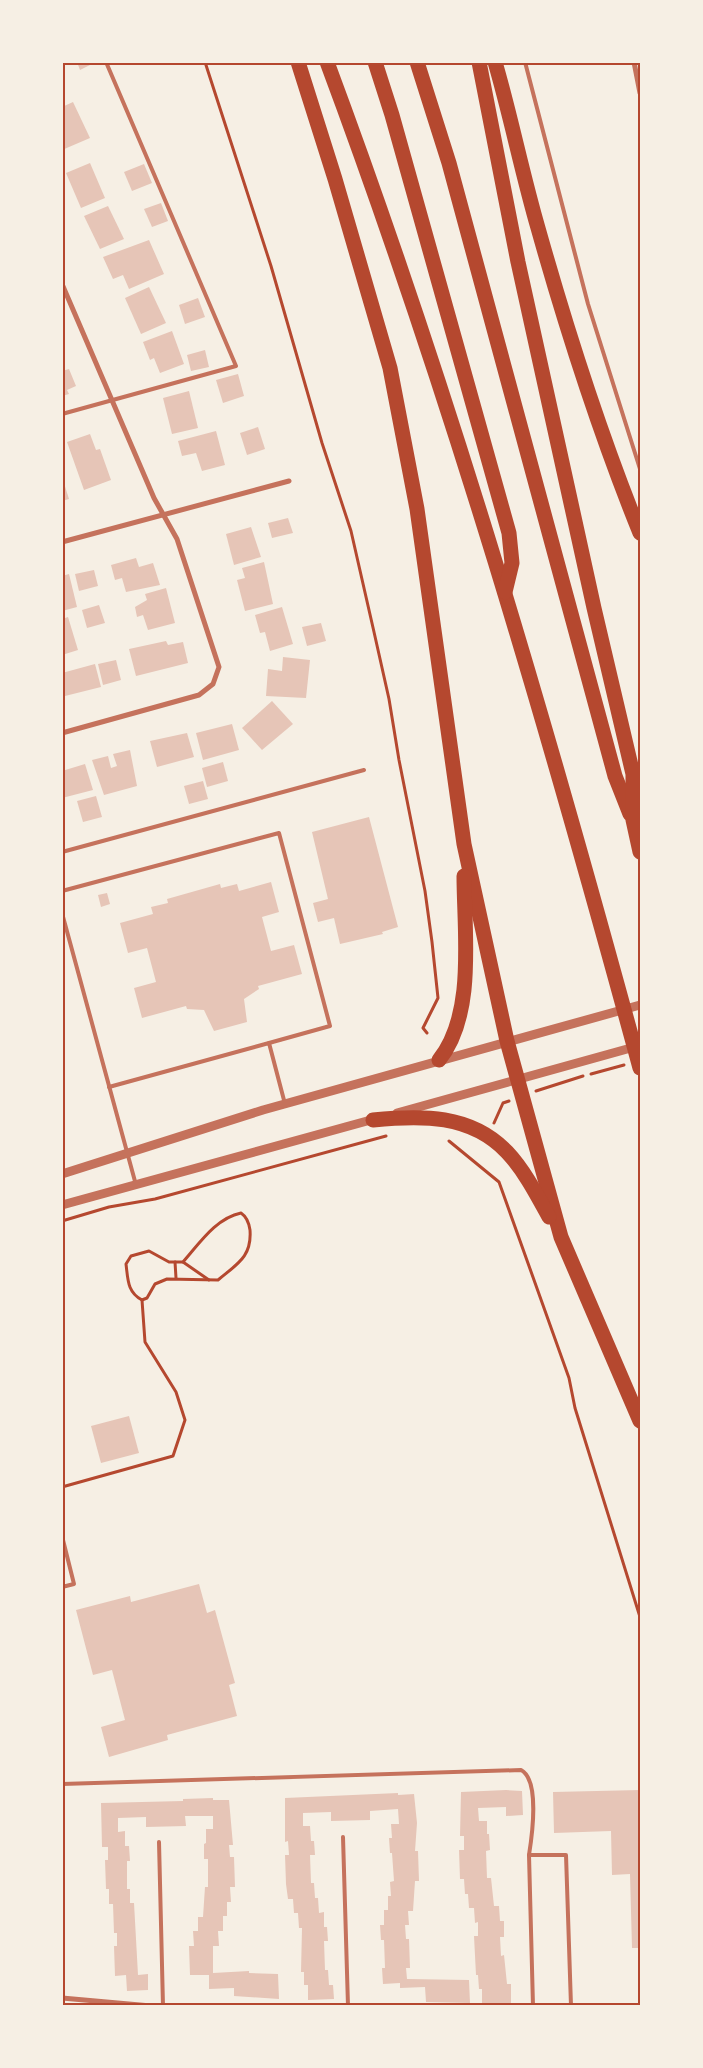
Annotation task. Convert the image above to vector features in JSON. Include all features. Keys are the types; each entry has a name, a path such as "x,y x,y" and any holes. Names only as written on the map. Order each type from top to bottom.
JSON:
{"highway":[{"path":"298,62 335,179 390,368 417,509 464,844 507,1041 561,1237 640,1420"},
{"path":"327,62 373,186 470,476 505,592 636,1066"},
{"path":"375,62 392,115 509,533 512,563 505,592"},
{"path":"417,62 448,163 615,776 633,820 640,852"},
{"path":"479,62 518,262 594,608 633,774 633,820"},
{"path":"495,62 538,227 564,317 592,406 640,533"},
{"path":"439,1060 455,1034 465,967 464,844"},
{"path":"373,1120 427,1116 465,1125 492,1139 508,1152 561,1237"}],"street":[{"path":"634,62 640,93"},
{"path":"62,733 191,698 207,690 217,677 218,659 180,547 154,498 114,400 63,287"},
{"path":"62,542 289,481"},
{"path":"62,1174 128,1155 285,1104 640,1005"},
{"path":"62,1205 640,1046"},
{"path":"62,1998 151,2006"}],"lane":[{"path":"62,414 236,366 106,62"},
{"path":"525,62 588,304 640,469"},
{"path":"62,852 364,770"},
{"path":"62,891 279,833 330,1026 109,1087"},
{"path":"62,914 136,1185"},
{"path":"269,1043 285,1104"},
{"path":"62,1536 74,1584 62,1587"},
{"path":"62,1784 521,1770 527,1773 531,1781 533,1832 529,1855 533,2006"},
{"path":"343,1836 348,2006"},
{"path":"159,1842 163,2006"},
{"path":"529,1855 566,1855 571,2006"}],"path":[{"path":"205,62 271,266 322,443 351,531 366,595 389,699 425,891 438,998 423,1028 428,1033"},
{"path":"586,1075 636,1066"},
{"path":"62,1221 109,1207 155,1199 392,1135"},
{"path":"446,1137 459,1141"},
{"path":"449,1142 499,1182 569,1378 575,1408 640,1617"},
{"path":"142,1300 146,1298 155,1284 176,1278 200,1281 218,1280 247,1256 250,1232 245,1216 241,1213 229,1217 208,1232 183,1262"},
{"path":"142,1300 134,1295 128,1284 126,1264 131,1256 150,1251 160,1259 183,1262 209,1280"},
{"path":"175,1262 176,1278"},
{"path":"62,1486 173,1456 185,1420 176,1392 145,1342 142,1300"}],"building":[{"path":"77,62 96,62 80,70"},
{"path":"73,102 90,138 62,150 62,107"},
{"path":"90,163 105,198 81,208 66,173"},
{"path":"144,164 152,183 132,191 124,172"},
{"path":"161,203 168,221 152,227 144,209"},
{"path":"108,206 124,239 100,249 84,216"},
{"path":"149,240 164,274 129,289 123,275 113,279 103,257"},
{"path":"149,287 166,323 141,334 125,298"},
{"path":"198,298 205,317 185,324 179,305"},
{"path":"172,331 184,364 160,373 154,358 150,360 143,342"},
{"path":"205,350 209,367 191,371 187,355"},
{"path":"69,369 76,386 67,390 69,394 62,396 62,371"},
{"path":"238,374 244,396 223,403 216,380"},
{"path":"189,391 198,428 172,434 163,398"},
{"path":"258,427 265,449 247,455 240,433"},
{"path":"216,431 225,465 202,471 196,453 182,456 178,441"},
{"path":"90,434 96,450 100,449 111,480 84,490 67,442"},
{"path":"62,477 69,499 62,501"},
{"path":"288,518 293,533 272,538 268,523"},
{"path":"251,527 261,557 234,565 226,534"},
{"path":"136,558 139,567 153,563 160,585 126,592 122,578 115,580 111,565"},
{"path":"264,562 273,604 245,611 237,580 245,578 242,568"},
{"path":"94,570 98,586 79,591 75,574"},
{"path":"69,574 77,607 62,611 62,576"},
{"path":"166,588 175,623 148,630 143,615 137,617 135,607 147,600 145,594"},
{"path":"99,605 105,623 87,628 82,610"},
{"path":"282,607 293,644 270,651 265,632 260,633 255,615"},
{"path":"68,617 78,650 62,655 62,619"},
{"path":"321,623 326,641 307,646 302,627"},
{"path":"166,641 168,645 183,642 188,663 136,676 129,649"},
{"path":"283,657 310,660 306,698 266,696 268,669 282,671"},
{"path":"116,660 121,680 103,685 98,664"},
{"path":"95,664 101,687 65,696 62,673"},
{"path":"272,701 293,724 262,750 242,728"},
{"path":"232,724 239,750 203,760 196,733"},
{"path":"187,733 194,757 157,767 150,741"},
{"path":"130,750 137,786 104,795 92,760 108,756 111,768 117,766 113,754"},
{"path":"223,762 228,781 207,787 202,768"},
{"path":"85,764 93,790 62,798 62,771"},
{"path":"203,781 208,799 189,804 184,786"},
{"path":"96,796 102,817 83,822 77,801"},
{"path":"369,817 398,927 382,932 383,934 340,944 334,918 318,922 313,903 328,899 312,832"},
{"path":"271,882 279,912 262,917 271,951 294,945 302,974 258,986 259,989 244,999 247,1022 214,1031 204,1010 187,1009 186,1006 142,1018 134,988 156,982 147,948 128,953 120,923 153,914 151,907 168,903 167,899 220,884 221,888 237,884 239,891"},
{"path":"107,893 110,904 101,907 98,895"},
{"path":"129,1416 139,1453 101,1463 91,1426"},
{"path":"199,1584 207,1613 215,1610 235,1683 229,1685 237,1716 167,1735 168,1740 109,1757 101,1727 125,1720 112,1670 93,1675 76,1610 130,1596 131,1602"},
{"path":"640,1790 640,1948 632,1948 630,1874 612,1875 611,1831 554,1833 553,1792"},
{"path":"522,1791 523,1815 506,1816 506,1807 478,1808 479,1821 487,1821 487,1834 489,1834 490,1850 486,1851 487,1878 491,1878 494,1906 499,1906 500,1921 504,1921 504,1937 500,1937 501,1956 504,1955 507,1984 511,1984 511,2006 482,2006 482,1989 479,1989 478,1975 476,1975 474,1936 478,1936 478,1922 475,1923 474,1908 469,1908 468,1894 465,1894 464,1879 460,1879 459,1850 464,1850 464,1836 460,1836 461,1792"},
{"path":"398,1793 398,1795 414,1794 417,1823 415,1851 418,1851 419,1881 415,1881 413,1911 408,1911 409,1925 405,1925 406,1939 409,1939 410,1968 406,1968 407,1979 469,1980 470,2003 426,2002 425,1987 400,1988 400,1983 383,1984 382,1968 385,1968 384,1940 381,1940 380,1925 384,1925 384,1910 388,1910 388,1896 391,1896 390,1882 394,1881 389,1838 392,1838 391,1824 399,1824 398,1809 370,1811 370,1820 331,1821 331,1812 303,1813 303,1826 310,1826 311,1841 314,1841 315,1855 310,1855 311,1883 314,1883 315,1898 318,1898 319,1913 324,1912 324,1927 327,1927 328,1941 324,1941 325,1970 328,1970 329,1985 333,1985 334,1999 308,2000 308,1985 304,1985 304,1972 301,1972 302,1928 299,1928 298,1913 294,1913 293,1899 288,1899 286,1884 285,1855 289,1855 288,1841 285,1842 285,1798"},
{"path":"213,1798 213,1800 229,1800 233,1845 229,1845 230,1857 234,1857 235,1887 230,1887 231,1902 227,1902 227,1916 223,1916 223,1931 218,1931 219,1946 213,1946 213,1973 249,1971 249,1973 278,1974 279,1999 234,1996 234,1988 209,1989 209,1975 190,1975 189,1946 194,1946 193,1931 198,1931 198,1917 203,1917 205,1887 208,1887 208,1859 204,1859 204,1844 206,1843 206,1829 213,1829 213,1816 185,1816 186,1826 146,1827 146,1817 118,1818 118,1832 125,1831 125,1846 129,1846 130,1861 127,1861 127,1889 130,1889 130,1903 134,1903 138,1975 148,1974 148,1990 127,1991 126,1975 115,1976 114,1946 117,1946 117,1933 114,1933 113,1904 109,1904 109,1889 106,1889 105,1860 108,1860 108,1847 102,1847 101,1803 183,1801 183,1799"}]}
